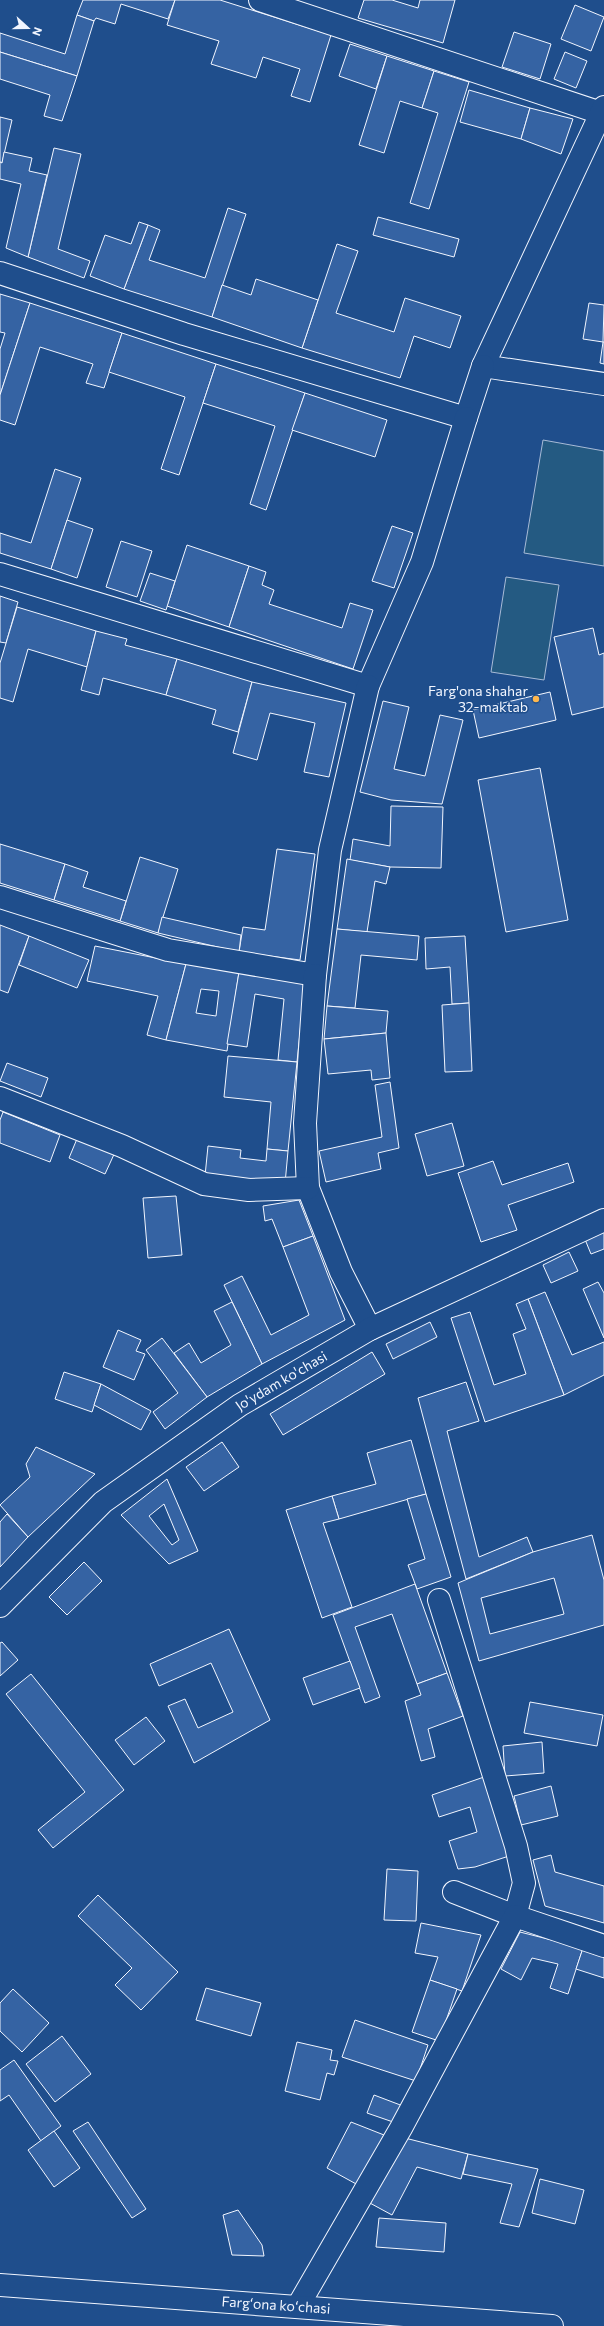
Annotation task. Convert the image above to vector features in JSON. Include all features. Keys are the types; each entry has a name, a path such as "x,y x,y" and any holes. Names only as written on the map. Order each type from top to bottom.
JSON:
{"street":[{"path":"260,0 603,111 483,366 422,562 368,686 330,850 315,975 305,1123 308,1188 341,1272 370,1329"},
{"path":"0,273 184,334 466,418"},
{"path":"483,366 604,384"},
{"path":"0,574 368,686"},
{"path":"0,897 168,950 315,975"},
{"path":"0,1098 122,1146 204,1184 249,1190 308,1188"},
{"name":"Jo'ydam ko'chasi","path":"0,1606 104,1502 240,1405 370,1329 604,1220"},
{"path":"298,2306 401,2128 515,1916 524,1883 516,1846 439,1600"},
{"path":"454,1892 515,1916 604,1946"},
{"name":"Fargʻona koʻchasi","path":"0,2285 552,2326"}],"shaded area":[{"path":"543,440 604,451 604,566 524,553"},
{"path":"506,577 559,585 544,680 491,672"}],"building":[{"path":"83,0 175,0 168,19 121,4 115,24 96,18 94,21 77,15"},
{"path":"175,0 220,0 331,35 310,102 291,96 300,69 263,57 256,78 211,64 219,41 167,25"},
{"path":"364,0 392,0 418,8 420,0 455,0 443,43 358,18"},
{"path":"575,5 604,17 591,51 561,39"},
{"path":"77,15 94,21 77,76 0,52 0,33 65,54"},
{"path":"514,32 551,44 540,79 502,67"},
{"path":"350,44 387,56 376,89 339,76"},
{"path":"0,52 77,76 62,121 44,116 50,95 0,79"},
{"path":"565,52 587,61 576,88 554,79"},
{"path":"387,56 434,71 422,108 400,101 384,153 359,145"},
{"path":"434,71 469,82 429,209 410,203 438,113 422,108"},
{"path":"469,90 530,108 521,139 460,122"},
{"path":"530,108 573,119 561,154 521,139"},
{"path":"0,117 12,120 2,163 0,162"},
{"path":"54,148 81,154 58,249 90,261 84,278 28,257"},
{"path":"4,152 32,158 29,171 47,175 28,257 6,248 21,184 0,179 0,162 2,163"},
{"path":"228,208 246,214 212,317 124,289 148,225 160,230 149,260 205,278"},
{"path":"378,217 459,239 454,257 373,235"},
{"path":"139,222 148,225 124,289 90,276 105,235 131,244"},
{"path":"337,244 358,251 336,313 394,332 405,298 461,316 450,348 414,336 400,378 302,348"},
{"path":"256,279 318,300 302,348 212,317 222,285 251,295"},
{"path":"0,294 30,303 0,395 0,349 5,333 0,332"},
{"path":"30,303 122,333 104,388 86,383 93,364 40,347 15,425 0,420 0,395"},
{"path":"589,303 604,305 603,342 583,339"},
{"path":"122,333 216,364 179,475 161,469 185,397 109,372"},
{"path":"604,342 604,364 600,363"},
{"path":"216,364 305,393 266,510 250,504 275,426 203,403"},
{"path":"305,393 387,420 375,457 292,430"},
{"path":"55,469 81,478 51,569 0,553 0,533 31,543"},
{"path":"67,520 93,529 77,578 51,569"},
{"path":"392,526 413,533 394,588 372,581"},
{"path":"121,541 152,551 137,597 106,587"},
{"path":"187,545 249,566 229,627 167,606"},
{"path":"249,566 266,572 262,585 274,590 269,604 342,628 350,603 373,610 353,669 229,627"},
{"path":"150,573 175,581 166,610 140,601"},
{"path":"0,596 18,602 6,643 0,642"},
{"path":"17,607 96,631 87,667 28,649 13,702 0,698 0,663"},
{"path":"593,628 599,655 604,653 604,707 572,715 554,637"},
{"path":"96,631 127,639 125,645 177,659 166,695 103,678 99,695 81,690"},
{"path":"177,659 252,682 238,732 212,724 216,710 166,695"},
{"path":"252,682 346,703 329,777 304,772 315,723 270,713 257,760 233,753"},
{"path":"550,692 556,720 479,738 473,710"},
{"path":"383,701 409,707 394,769 425,776 440,715 463,720 442,804 391,800 360,792"},
{"path":"540,768 568,920 506,932 478,780"},
{"path":"391,806 443,807 441,868 390,867 350,860 353,839 390,846"},
{"path":"0,844 65,864 54,900 0,883"},
{"path":"277,849 315,854 300,960 239,952 243,927 265,930"},
{"path":"140,857 178,869 158,933 120,921"},
{"path":"347,859 390,867 386,884 375,881 367,932 337,929"},
{"path":"65,864 88,872 83,887 126,901 120,921 54,900"},
{"path":"162,917 241,935 239,952 158,933"},
{"path":"0,925 29,936 8,993 0,990"},
{"path":"337,929 419,936 417,960 361,955 355,1008 327,1006"},
{"path":"29,936 89,960 77,988 19,965"},
{"path":"465,936 469,1003 452,1004 450,967 426,969 425,938"},
{"path":"95,946 186,964 166,1040 147,1035 158,996 87,981"},
{"path":"186,964 239,972 227,1051 166,1040","holes":["201,989 219,991 216,1016 196,1013"]},
{"path":"239,972 305,983 297,1062 278,1060 284,999 255,994 247,1047 227,1044"},
{"path":"469,1003 472,1071 445,1072 442,1005"},
{"path":"327,1006 388,1011 386,1033 324,1039"},
{"path":"386,1033 390,1078 372,1080 371,1070 328,1074 324,1039"},
{"path":"228,1056 297,1062 288,1151 267,1149 271,1102 224,1097"},
{"path":"7,1063 48,1078 41,1097 0,1081"},
{"path":"390,1082 399,1148 378,1153 381,1169 326,1182 319,1151 382,1137 375,1085"},
{"path":"3,1112 60,1135 50,1162 0,1143 0,1120"},
{"path":"452,1123 464,1166 427,1176 415,1134"},
{"path":"79,1134 116,1150 105,1174 69,1158"},
{"path":"208,1146 241,1150 240,1158 266,1161 267,1149 288,1151 285,1184 205,1176"},
{"path":"493,1161 502,1185 568,1163 574,1182 508,1205 517,1230 481,1242 458,1173"},
{"path":"176,1196 182,1255 148,1258 143,1198"},
{"path":"299,1200 313,1236 283,1247 272,1219 265,1221 263,1206"},
{"path":"604,1230 604,1249 591,1254 584,1237"},
{"path":"313,1236 345,1320 262,1364 224,1285 242,1276 271,1335 309,1315 283,1247"},
{"path":"569,1252 578,1271 551,1283 543,1265"},
{"path":"598,1282 604,1293 604,1338 583,1289"},
{"path":"545,1292 572,1355 604,1342 604,1375 564,1395 528,1299"},
{"path":"528,1299 564,1395 485,1422 451,1318 470,1312 494,1385 526,1374 513,1334 526,1329 516,1304"},
{"path":"232,1302 262,1364 207,1397 174,1353 189,1343 201,1363 231,1345 214,1311"},
{"path":"430,1322 437,1337 393,1359 386,1344"},
{"path":"118,1330 141,1340 136,1351 145,1354 134,1380 103,1367"},
{"path":"162,1338 207,1397 165,1429 153,1412 178,1393 146,1350"},
{"path":"372,1352 385,1374 283,1435 270,1414"},
{"path":"64,1372 101,1384 92,1412 55,1399"},
{"path":"466,1382 479,1421 447,1431 479,1557 527,1537 533,1552 466,1579 418,1398"},
{"path":"101,1384 151,1411 141,1430 94,1405"},
{"path":"411,1440 426,1494 339,1519 332,1496 376,1484 367,1453"},
{"path":"222,1442 239,1467 204,1491 186,1467"},
{"path":"36,1447 95,1474 28,1537 0,1505 30,1477 26,1464"},
{"path":"167,1479 198,1551 169,1564 121,1515","holes":["164,1504 179,1540 172,1545 149,1516"]},
{"path":"426,1494 451,1577 417,1589 408,1565 425,1559 407,1499"},
{"path":"332,1496 339,1519 323,1523 352,1607 322,1618 286,1510"},
{"path":"7,1514 28,1537 0,1567 0,1522"},
{"path":"592,1535 604,1580 604,1625 479,1661 458,1583 533,1552","holes":["554,1578 564,1614 490,1634 481,1598"]},
{"path":"84,1562 102,1581 67,1615 49,1597"},
{"path":"415,1584 447,1673 417,1684 392,1614 355,1627 380,1697 365,1703 333,1615"},
{"path":"229,1629 270,1720 194,1763 168,1706 185,1699 198,1728 233,1712 211,1663 159,1686 150,1664"},
{"path":"2,1642 18,1660 0,1676 0,1643"},
{"path":"350,1661 360,1688 313,1705 303,1678"},
{"path":"447,1673 463,1716 428,1729 435,1757 421,1761 405,1701 421,1695 417,1684"},
{"path":"31,1674 124,1790 53,1848 38,1830 85,1792 6,1694"},
{"path":"530,1702 603,1715 597,1746 524,1733"},
{"path":"146,1717 165,1741 134,1765 115,1740"},
{"path":"542,1742 544,1773 505,1776 503,1746"},
{"path":"484,1777 509,1856 475,1867 458,1869 449,1841 477,1832 470,1807 439,1817 432,1795"},
{"path":"551,1786 558,1816 521,1825 514,1796"},
{"path":"551,1855 555,1872 604,1886 604,1923 545,1906 533,1860"},
{"path":"387,1869 418,1871 416,1921 384,1920"},
{"path":"98,1895 178,1972 141,2010 115,1985 132,1968 78,1916"},
{"path":"421,1923 481,1935 462,1991 430,1980 438,1957 415,1953"},
{"path":"520,1932 583,1948 568,1994 550,1988 558,1964 532,1958 521,1980 501,1969"},
{"path":"583,1948 604,1956 604,1978 576,1969"},
{"path":"430,1980 457,1989 439,2041 412,2032"},
{"path":"206,1988 261,2003 251,2036 196,2020"},
{"path":"13,1989 49,2023 22,2052 0,2031 0,2003"},
{"path":"355,2020 428,2045 416,2081 342,2057"},
{"path":"62,2036 91,2074 55,2102 26,2064"},
{"path":"297,2042 332,2050 330,2060 338,2061 334,2075 327,2073 320,2100 285,2091"},
{"path":"14,2060 61,2126 41,2141 9,2095 0,2101 0,2070"},
{"path":"374,2095 403,2106 396,2123 367,2113"},
{"path":"88,2122 146,2209 132,2218 73,2131"},
{"path":"351,2122 384,2135 358,2185 327,2168"},
{"path":"54,2131 80,2168 54,2187 28,2150"},
{"path":"401,2137 468,2154 461,2179 417,2167 392,2215 368,2202"},
{"path":"468,2154 538,2169 519,2227 500,2223 512,2184 463,2174"},
{"path":"540,2179 584,2190 575,2224 532,2213"},
{"path":"238,2210 262,2245 264,2256 232,2255 223,2215"},
{"path":"379,2218 446,2223 444,2252 376,2247"}],"place":[{"name":"Farg'ona shahar 32-maktab","path":"536,699"}]}
